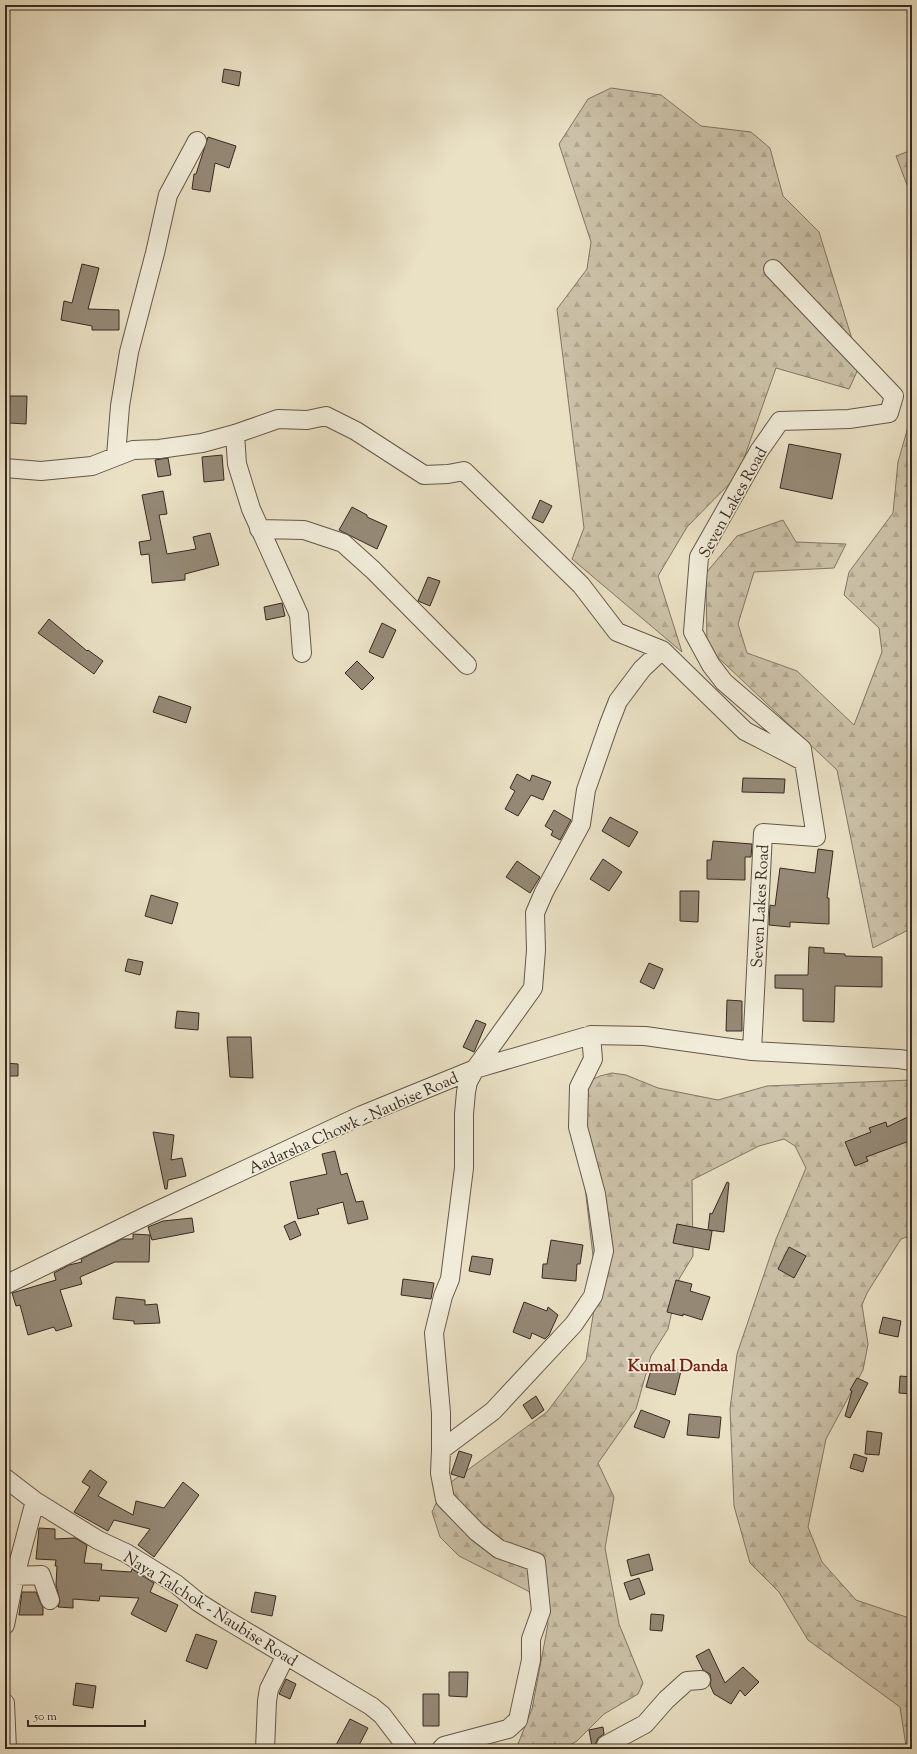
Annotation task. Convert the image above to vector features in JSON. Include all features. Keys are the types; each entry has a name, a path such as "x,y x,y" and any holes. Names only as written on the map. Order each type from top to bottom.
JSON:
{"street":[{"path":"116,456 120,406 129,352 155,253 168,196 197,141"},
{"name":"Seven Lakes Road","path":"752,1051 763,833 816,837 802,749 724,682 710,664 693,632 699,556 759,451 780,421 848,419 889,413 894,396 773,269"},
{"path":"5,468 41,471 92,466 133,450 159,449 202,443 235,434 278,419 307,420 326,416 356,431 424,475 448,474 464,471 581,585 617,632 662,650 745,731 803,761"},
{"path":"235,434 237,464 259,529 299,615 302,653"},
{"path":"259,529 304,530 343,543 373,570 467,665"},
{"path":"441,1749 444,1746 508,1729 518,1720 531,1660 531,1639 541,1611 536,1562 499,1549 477,1532 445,1500 440,1473 441,1413 434,1333 443,1296 450,1279 464,1168 464,1114 468,1082 475,1069 533,988 536,950 535,913 554,872 580,824 586,790 618,701 642,669 662,650"},
{"path":"441,1450 493,1411 574,1324 593,1296 604,1251 596,1194 578,1127 579,1087 593,1059 591,1035"},
{"name":"Aadarsha Chowk - Naubise Road","path":"5,1285 355,1118 475,1069 591,1035 645,1036 752,1051 912,1061"},
{"name":"Naya Talchok - Naubise Road","path":"5,1478 35,1500 98,1540 126,1553 176,1584 198,1602 371,1706 382,1715 408,1749"},
{"path":"5,1625 15,1576 35,1500"},
{"path":"15,1576 41,1575 50,1600"},
{"path":"265,1749 268,1695 286,1655"},
{"path":"605,1749 606,1745 645,1724 666,1700 687,1681 702,1680"},
{"path":"5,1703 7,1749"}],"green space":[{"path":"611,88 661,95 701,126 751,132 770,148 783,196 819,232 860,365 849,389 776,368 738,475 687,527 658,576 682,652 572,559 584,528 557,309 587,269 591,242 559,144 588,99"},
{"path":"912,150 912,198 896,156"},
{"path":"912,413 912,928 873,948 837,770 707,647 706,573 737,536 783,520 796,542 846,544 834,568 754,572 738,624 747,653 797,671 854,725 882,652 879,628 844,595 849,572 893,513 898,462"},
{"path":"612,1073 626,1075 658,1088 718,1100 767,1086 912,1080 912,1235 901,1239 867,1293 862,1305 868,1344 863,1370 826,1439 808,1527 822,1562 856,1600 912,1619 912,1699 907,1707 912,1723 912,1749 904,1749 906,1746 900,1707 808,1640 779,1592 750,1563 734,1506 730,1409 737,1354 776,1239 806,1168 795,1146 784,1139 759,1146 692,1180 693,1256 679,1279 668,1329 651,1356 636,1409 598,1463 614,1497 605,1548 619,1624 643,1683 638,1694 604,1714 577,1741 563,1749 516,1749 532,1709 548,1624 546,1611 528,1591 459,1556 440,1537 432,1512 443,1488 547,1412 586,1360 597,1290 578,1127 589,1081"}],"building":[{"path":"224,69 241,72 239,86 222,82"},
{"path":"208,137 236,146 229,168 215,163 210,192 192,189 194,174 196,174"},
{"path":"82,264 99,268 88,309 119,310 119,330 92,330 92,326 61,320 64,301 72,303"},
{"path":"10,396 27,396 26,424 9,423"},
{"path":"789,444 841,454 832,499 780,488"},
{"path":"222,455 224,480 204,482 202,457"},
{"path":"168,458 171,475 158,477 155,460"},
{"path":"163,491 167,514 159,515 167,554 196,549 193,537 210,533 219,565 185,574 185,580 152,583 149,554 141,555 139,542 151,540 142,495"},
{"path":"540,500 552,506 543,523 532,518"},
{"path":"352,507 367,515 367,517 387,526 377,549 339,530"},
{"path":"428,577 440,581 430,606 418,601"},
{"path":"282,603 285,616 266,620 264,607"},
{"path":"49,619 87,651 88,650 103,661 94,674 38,633"},
{"path":"382,623 396,630 383,658 369,652"},
{"path":"357,661 374,678 362,690 345,673"},
{"path":"159,696 191,707 186,723 153,712"},
{"path":"517,774 530,781 532,775 551,782 543,800 531,795 518,816 505,809 515,791 510,788"},
{"path":"743,778 785,779 784,793 742,792"},
{"path":"554,810 571,820 560,840 551,835 553,831 545,826"},
{"path":"610,817 638,832 629,847 602,831"},
{"path":"713,841 752,844 751,857 745,857 745,880 707,879 707,860 711,860"},
{"path":"818,849 833,851 827,898 829,898 829,924 790,922 790,927 769,925 770,905 775,906 780,868 815,873"},
{"path":"603,859 622,872 609,891 590,879"},
{"path":"517,861 540,877 530,893 506,877"},
{"path":"680,891 699,891 698,922 680,921"},
{"path":"151,895 178,903 172,924 145,916"},
{"path":"809,947 824,948 824,953 845,954 845,956 882,957 882,987 835,986 834,1022 803,1021 803,989 775,988 775,975 808,975"},
{"path":"128,959 143,962 140,975 125,971"},
{"path":"649,963 663,969 654,989 640,982"},
{"path":"727,1000 742,1001 742,1031 726,1031"},
{"path":"177,1011 199,1013 198,1030 175,1028"},
{"path":"476,1020 486,1024 474,1052 463,1047"},
{"path":"227,1037 251,1037 253,1078 230,1077"},
{"path":"5,1063 18,1064 18,1076 5,1076"},
{"path":"912,1115 912,1140 866,1157 868,1161 855,1166 845,1142 871,1132 869,1128 886,1122 887,1127"},
{"path":"153,1132 174,1135 171,1160 182,1158 186,1176 168,1180 167,1189 165,1189"},
{"path":"335,1151 341,1175 347,1173 356,1202 363,1201 368,1219 348,1224 343,1202 317,1209 319,1214 298,1219 290,1182 327,1174 322,1154"},
{"path":"727,1182 729,1183 724,1232 709,1230 712,1231 709,1250 673,1243 677,1224 708,1230 710,1213 712,1214"},
{"path":"192,1218 194,1232 152,1240 148,1227 163,1221"},
{"path":"295,1221 301,1235 290,1240 284,1226"},
{"path":"133,1234 150,1235 149,1262 115,1262 80,1277 82,1284 60,1290 72,1326 56,1331 54,1327 28,1335 20,1305 16,1306 12,1293 56,1280 54,1273 69,1265 82,1262 81,1259 122,1239 133,1239"},
{"path":"551,1240 583,1245 580,1264 577,1264 576,1281 542,1278 543,1264 547,1264"},
{"path":"789,1247 806,1256 794,1278 778,1269"},
{"path":"472,1256 493,1259 490,1275 469,1271"},
{"path":"403,1279 434,1283 431,1299 401,1295"},
{"path":"676,1280 692,1284 690,1291 710,1297 702,1320 683,1314 683,1316 667,1312"},
{"path":"116,1297 145,1300 145,1305 157,1304 160,1323 134,1324 134,1321 113,1319"},
{"path":"524,1302 547,1311 548,1307 558,1315 549,1335 545,1339 532,1333 530,1339 513,1332"},
{"path":"883,1317 901,1321 898,1337 879,1333"},
{"path":"653,1363 681,1371 675,1395 646,1387"},
{"path":"900,1376 912,1377 912,1394 899,1393"},
{"path":"857,1378 868,1383 850,1418 845,1416 852,1391 850,1390"},
{"path":"536,1396 544,1410 532,1419 523,1405"},
{"path":"641,1410 670,1421 664,1438 634,1427"},
{"path":"689,1414 721,1417 719,1438 687,1435"},
{"path":"867,1431 882,1433 879,1455 865,1454"},
{"path":"459,1451 472,1455 464,1478 451,1474"},
{"path":"854,1454 867,1458 863,1472 850,1468"},
{"path":"90,1470 107,1482 98,1496 133,1515 136,1501 164,1508 183,1482 199,1495 154,1557 138,1545 150,1529 114,1520 108,1531 74,1512 90,1487 82,1482"},
{"path":"39,1528 55,1529 55,1539 75,1538 87,1545 84,1563 102,1564 101,1570 131,1572 132,1569 154,1583 150,1592 178,1605 166,1632 131,1614 139,1598 100,1596 99,1601 73,1599 73,1608 58,1607 60,1601 56,1585 56,1560 36,1559"},
{"path":"649,1554 653,1570 631,1576 627,1560"},
{"path":"639,1578 645,1594 630,1600 624,1583"},
{"path":"22,1592 36,1592 43,1608 43,1615 19,1615"},
{"path":"255,1592 276,1596 272,1616 251,1612"},
{"path":"651,1614 664,1615 662,1631 650,1630"},
{"path":"196,1634 217,1641 207,1669 186,1661"},
{"path":"709,1649 725,1683 743,1667 759,1682 745,1696 740,1690 731,1704 714,1694 710,1685 710,1674 703,1670 696,1656"},
{"path":"449,1672 468,1672 467,1697 449,1696"},
{"path":"286,1679 296,1684 290,1699 279,1694"},
{"path":"76,1683 96,1686 93,1708 73,1705"},
{"path":"423,1694 439,1694 439,1726 423,1726"},
{"path":"350,1719 368,1728 357,1749 343,1749 336,1745"},
{"path":"603,1727 604,1734 598,1738 595,1745 592,1746 589,1730"}],"district":[{"name":"Kumal Danda","path":"678,1365"}]}
